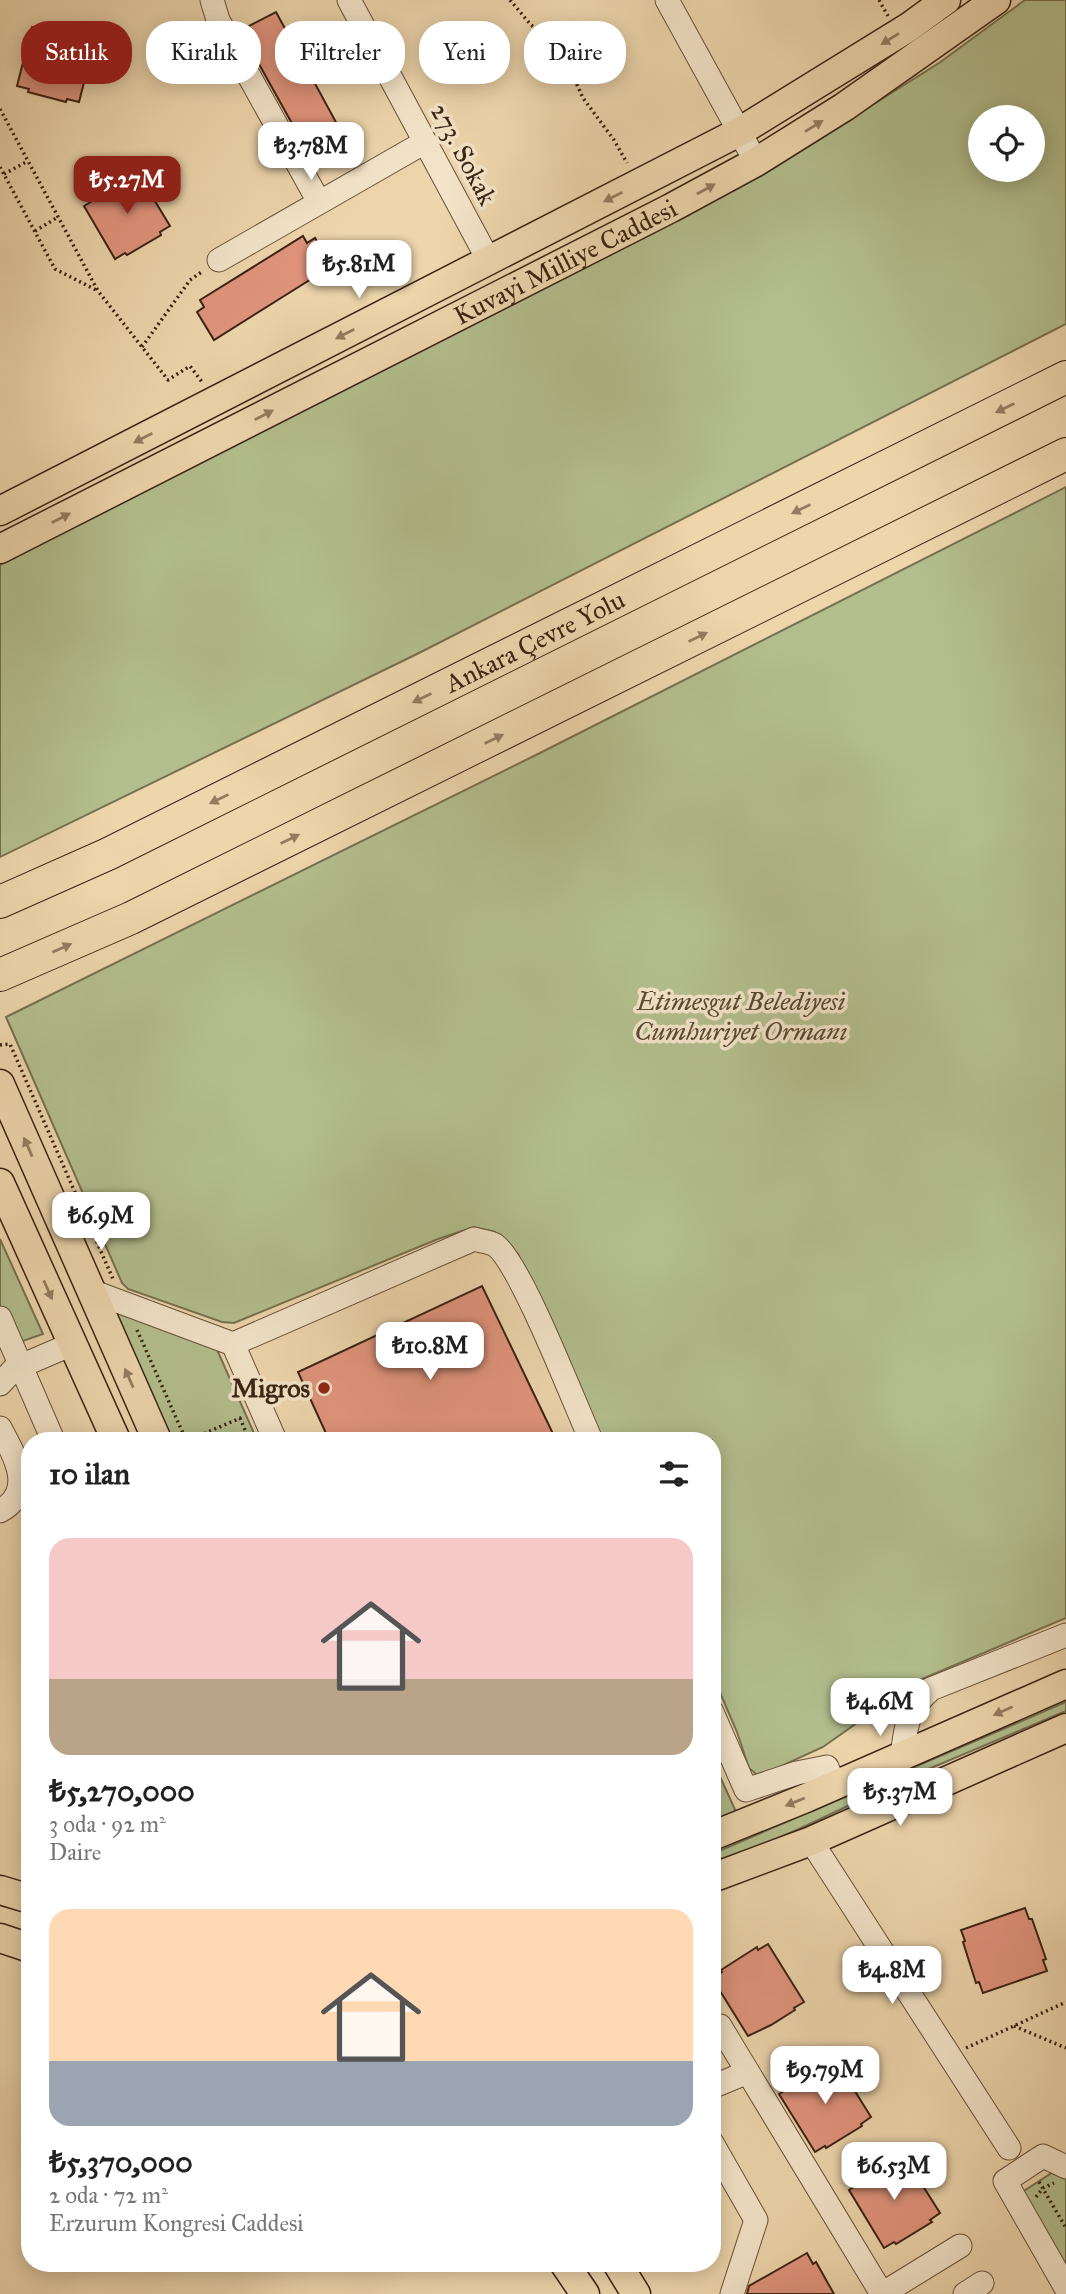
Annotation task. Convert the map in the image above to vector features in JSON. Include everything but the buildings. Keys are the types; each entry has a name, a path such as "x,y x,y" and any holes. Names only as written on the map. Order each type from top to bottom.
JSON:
{"highway":[{"name":"Ankara Çevre Yolu","path":"0,902 108,854 1066,377"},
{"path":"0,975 131,918 1066,454"}],"main road":[{"name":"Kuvayi Milliye Caddesi","path":"0,511 739,132 909,27 947,0"},
{"name":"Kuvayi Milliye Caddesi","path":"0,549 671,208 756,162 900,69 996,0"},
{"path":"0,1084 153,1432"},
{"path":"0,1184 112,1432"},
{"path":"721,1832 1066,1684"},
{"path":"721,1875 811,1840 1066,1728"},
{"path":"0,1890 21,1896"},
{"path":"0,1938 21,1945"},
{"path":"570,2272 585,2294"},
{"path":"623,2272 636,2294"}],"street":[{"path":"212,0 218,20 319,202"},
{"name":"273. Sokak","path":"349,0 489,261"},
{"path":"667,0 756,162"},
{"path":"219,260 425,142"},
{"path":"91,1291 233,1344 474,1240 494,1244 510,1263 526,1293 587,1432"},
{"path":"0,1318 50,1432"},
{"path":"0,1384 6,1375 22,1365 72,1344"},
{"path":"233,1344 251,1413 268,1432"},
{"path":"0,1428 16,1462 20,1482 19,1494 0,1511"},
{"path":"902,1756 908,1719 917,1702 931,1689 1066,1635"},
{"path":"721,1733 746,1790 797,1773 827,1767 835,1785"},
{"path":"811,1840 1009,2148"},
{"path":"721,2028 882,2294 960,2246"},
{"path":"721,2083 748,2072"},
{"path":"1066,2166 1042,2156 1005,2181 1066,2288"},
{"path":"721,2159 756,2220 732,2294"}],"path":[{"path":"510,0 531,25 559,45 583,98 614,140 636,186"},
{"path":"0,108 98,291 167,380 190,366 216,400"},
{"path":"4,174 28,160"},
{"path":"0,167 55,269 98,291"},
{"path":"35,231 58,217"},
{"path":"142,347 190,280 219,260"},
{"path":"0,1045 10,1044 183,1432"},
{"path":"206,1432 251,1413 250,1432"},
{"path":"950,2056 1066,2002"},
{"path":"1014,2026 1066,2048"},
{"path":"1029,2165 1066,2228"}],"green space":[{"path":"1025,0 1066,0 1066,324 417,654 0,857 0,565 761,175 939,63"},
{"name":"Etimesgut Belediyesi Cumhuriyet Ormanı","path":"1066,487 1066,1618 915,1682 823,1747 764,1774 756,1774 749,1768 721,1695 721,1432 597,1432 518,1254 495,1232 474,1227 438,1239 234,1323 222,1322 128,1289 122,1283 6,1017 540,753"},
{"path":"0,1239 43,1334 0,1349"},
{"path":"113,1306 215,1345 253,1432 168,1432"},
{"path":"1066,1702 1066,1711 905,1779 721,1862 721,1850"},
{"path":"721,1779 737,1814 721,1820"},
{"path":"1058,2169 1066,2173 1066,2276 1019,2194"}],"place":[{"name":"Migros","path":"324,1388"}]}
